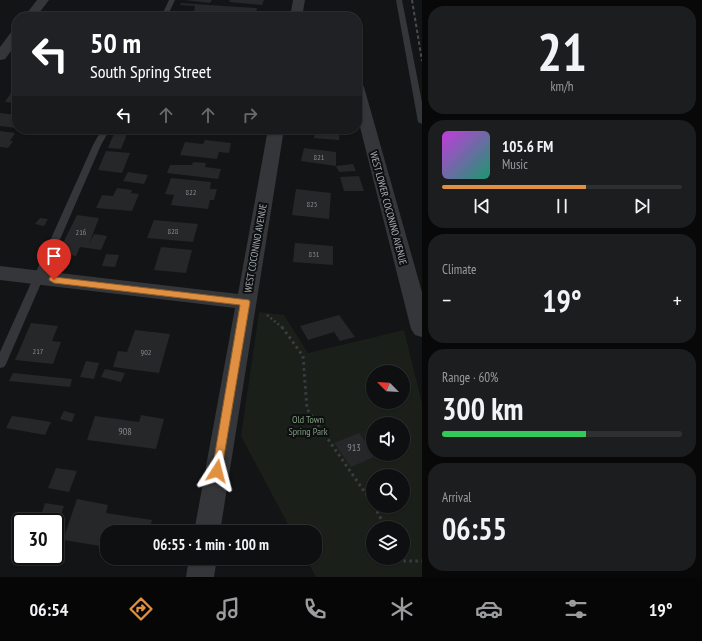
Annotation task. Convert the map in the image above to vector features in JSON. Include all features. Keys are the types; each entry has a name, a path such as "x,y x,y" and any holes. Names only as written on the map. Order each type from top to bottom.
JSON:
{"street":[{"path":"34,12 43,0"},
{"path":"297,12 298,0"},
{"path":"0,56 12,34"},
{"name":"WEST LOWER COCONINO AVENUE","path":"362,106 422,329"},
{"name":"WEST COCONINO AVENUE","path":"208,525 275,134"},
{"path":"0,273 246,302"},
{"path":"200,577 202,565"}],"lane":[{"path":"166,12 172,0"},
{"path":"399,0 422,122"},
{"path":"0,364 103,134"}],"path":[{"path":"246,302 259,308 284,329 303,356 307,408 366,493"},
{"path":"410,561 422,561"}],"green space":[{"name":"Old Town Spring Park","path":"259,312 284,315 308,353 404,330 422,403 422,577 316,577 310,565 322,565 322,525 288,525 241,436"}],"building":[{"path":"184,0 212,0 210,3"},
{"path":"230,0 264,0 262,5 229,2"},
{"path":"181,3 257,8 256,12 194,12 195,6 180,5"},
{"path":"12,91 12,103 5,102"},
{"path":"0,113 12,114 12,127 0,126"},
{"path":"0,131 14,134 10,141 13,141 8,148 0,147"},
{"path":"114,134 127,134 121,149 108,148"},
{"path":"314,134 340,134 339,140 314,138"},
{"path":"205,140 231,143 229,153 219,152 217,159 180,155 185,142 203,144"},
{"path":"304,148 336,152 336,166 301,161"},
{"path":"106,151 130,153 122,173 98,170"},
{"path":"193,162 206,163 205,167 221,169 218,179 167,173 170,165 192,165"},
{"path":"353,164 356,171 339,172 336,166"},
{"path":"128,172 148,175 144,184 123,181"},
{"path":"359,176 364,191 344,191 340,177"},
{"path":"171,178 211,182 210,189 217,189 214,200 210,200 208,209 171,205 174,195 165,194"},
{"path":"117,188 132,190 131,193 139,194 132,211 96,208 102,195 113,196"},
{"path":"296,189 331,193 329,219 292,215"},
{"path":"77,215 99,218 89,244 94,234 107,236 101,250 80,247 76,256 58,253"},
{"path":"40,218 48,219 44,226 35,224"},
{"path":"154,220 198,224 193,242 147,238"},
{"path":"295,243 333,246 333,265 293,262"},
{"path":"161,247 192,250 186,273 154,270"},
{"path":"106,254 119,255 115,267 102,266"},
{"path":"339,315 355,337 340,341 334,332 308,340 300,326"},
{"path":"31,323 58,326 52,341 61,342 53,364 15,360"},
{"path":"135,330 170,334 159,373 113,367 118,351 127,352"},
{"path":"86,361 99,363 94,379 80,377"},
{"path":"105,369 125,373 121,382 101,377"},
{"path":"13,373 72,379 70,387 9,381"},
{"path":"64,411 75,414 72,422 60,419"},
{"path":"141,415 164,419 156,449 87,440 95,416 139,422"},
{"path":"12,416 51,422 45,435 6,428"},
{"path":"359,433 366,442 366,460 351,467 334,443"},
{"path":"56,468 77,471 69,492 48,488"},
{"path":"77,499 108,505 106,513 152,520 151,525 100,525 100,546 64,540"},
{"path":"45,503 64,506 62,513 42,513"}],"railway":[{"path":"412,0 422,61"}],"route":[{"path":"54,280 246,302 217,471"}]}
